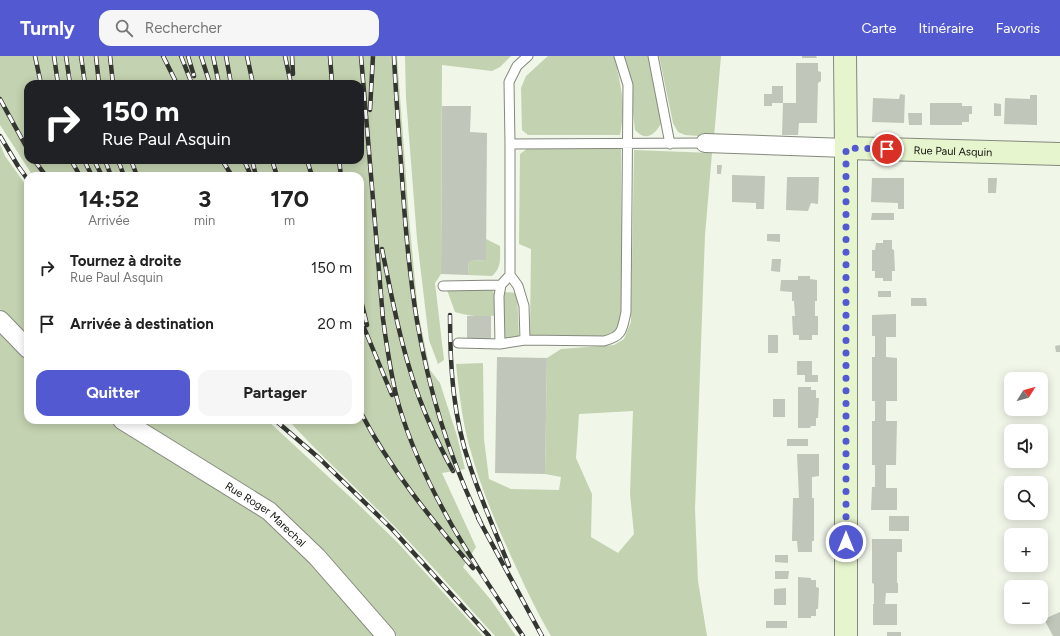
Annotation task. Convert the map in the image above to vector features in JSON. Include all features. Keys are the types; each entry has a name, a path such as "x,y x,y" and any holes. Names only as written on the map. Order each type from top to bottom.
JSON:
{"street":[{"path":"845,56 846,636"},
{"path":"705,143 846,148"},
{"name":"Rue Paul Asquin","path":"846,148 1060,154"},
{"path":"0,320 24,345"},
{"name":"Rue Roger Marechal","path":"128,424 269,511 317,557 386,636"}],"lane":[{"path":"525,340 524,306 518,286 510,275 509,82 517,66 528,56"},
{"path":"458,343 500,344 525,340 604,341 615,338 622,329 626,312 628,85 618,56"},
{"path":"653,56 670,144"},
{"path":"510,144 705,143"},
{"path":"500,344 499,296 501,285 510,275"},
{"path":"444,286 501,285"}],"green space":[{"path":"0,56 397,56 409,218 418,312 430,370 440,383 457,436 465,469 442,473 476,547 463,567 491,600 516,636 495,636 398,530 292,424 364,424 364,172 30,172 25,164 364,164 364,80 24,80 24,162 0,125"},
{"path":"405,56 511,56 500,67 492,71 442,65 441,274 435,283 444,360 438,364 429,340 417,239 406,98"},
{"path":"548,56 614,56 619,76 623,104 620,135 528,135 522,130 521,88 526,76"},
{"path":"622,56 648,56 661,124 650,136 643,136 635,130 630,85"},
{"path":"659,56 721,56 714,137 685,135 678,132 673,123"},
{"path":"0,144 5,156 24,182 24,336 0,309"},
{"path":"528,148 621,148 622,311 620,327 613,334 601,337 530,335 531,249 519,244 520,154"},
{"path":"634,150 712,153 705,235 695,509 698,581 707,636 551,636 534,606 482,487 467,435 461,405 456,364 483,363 484,439 489,479 511,489 559,490 561,477 545,474 547,358 561,349 614,345 624,339 631,322","holes":["633,411 630,494 634,534 618,553 591,537 592,494 576,458 579,414"]},
{"path":"486,239 500,246 499,266 492,276 468,275 469,261 486,260"},
{"path":"493,289 497,309 496,315 486,316 455,312 447,290"},
{"path":"504,292 517,293 519,337 504,339"},
{"path":"0,327 24,353 24,424 118,424 227,491 273,524 302,549 377,636 0,636"},
{"path":"146,424 271,424 397,542 483,636 397,636 306,534 273,503"}],"building":[{"path":"802,56 816,56 817,58 802,58"},
{"path":"796,63 818,63 818,71 821,72 821,81 818,83 817,123 799,123 798,135 782,135 783,103 796,103"},
{"path":"772,86 783,86 783,103 772,103 772,106 764,106 764,94 772,94"},
{"path":"900,94 905,95 904,123 872,122 873,98 899,99"},
{"path":"1030,95 1037,95 1037,125 1004,124 1005,98 1030,99"},
{"path":"930,103 962,103 962,106 972,106 972,114 969,114 969,122 962,122 962,125 930,125"},
{"path":"994,103 1001,104 1001,116 994,116"},
{"path":"442,106 471,106 470,132 487,133 486,260 469,261 468,275 441,274"},
{"path":"908,113 922,113 922,125 909,125"},
{"path":"717,165 722,165 721,174 717,174"},
{"path":"732,175 765,176 764,209 756,209 756,203 732,202"},
{"path":"787,177 819,177 818,204 811,203 808,211 786,210"},
{"path":"872,178 904,178 904,209 898,209 898,203 871,202"},
{"path":"988,178 997,178 996,193 988,193"},
{"path":"872,213 894,213 894,220 871,220"},
{"path":"767,234 780,234 780,242 767,241"},
{"path":"883,240 892,240 895,271 892,271 892,281 883,281 883,278 875,278 875,271 872,271 872,250 875,250 876,243 883,243"},
{"path":"772,259 781,259 780,272 771,271"},
{"path":"798,276 810,276 810,279 817,280 815,316 818,316 818,335 812,335 812,340 799,340 799,335 793,335 792,316 795,316 792,292 780,291 781,280 798,280"},
{"path":"878,291 891,291 891,297 878,297"},
{"path":"911,298 926,298 927,306 911,306"},
{"path":"896,314 896,337 886,337 886,357 897,358 897,401 886,401 886,421 897,421 896,465 886,465 886,488 897,488 897,510 871,510 872,487 875,487 875,465 872,465 872,421 875,421 875,401 872,401 872,357 875,357 875,336 872,336 872,315"},
{"path":"467,316 491,316 491,341 467,340"},
{"path":"768,335 778,335 778,353 768,353"},
{"path":"1060,345 1060,352 1056,352 1055,346"},
{"path":"497,357 547,358 545,474 495,473"},
{"path":"797,361 812,361 812,375 818,375 818,382 805,382 805,375 797,375"},
{"path":"798,387 811,387 811,390 816,390 816,398 819,398 816,426 811,426 810,428 798,428"},
{"path":"773,399 785,399 785,417 773,417"},
{"path":"787,439 808,439 808,446 787,446"},
{"path":"797,454 819,454 819,476 812,477 812,498 814,498 814,541 812,541 812,552 798,552 797,541 792,541 793,498 799,498"},
{"path":"889,516 909,516 909,531 889,531"},
{"path":"872,539 902,539 902,552 897,552 898,593 886,593 885,604 897,604 897,625 873,625 874,584 872,583"},
{"path":"775,555 788,555 788,563 775,562"},
{"path":"775,571 789,571 788,579 775,579"},
{"path":"798,577 816,580 816,587 819,588 818,609 816,609 816,616 811,616 811,618 798,618"},
{"path":"786,588 786,605 774,605 774,589"},
{"path":"1060,612 1060,636 1053,636 1047,624 1048,624 1048,617"},
{"path":"766,621 787,621 787,628 766,628"},
{"path":"887,632 901,632 901,636 887,636"}],"railway":[{"path":"35,56 40,80"},
{"path":"54,56 57,80"},
{"path":"66,56 69,80"},
{"path":"81,56 84,80"},
{"path":"96,56 99,80"},
{"path":"110,56 113,80"},
{"path":"163,56 175,80"},
{"path":"181,56 190,80"},
{"path":"188,56 194,76"},
{"path":"201,56 209,80"},
{"path":"213,56 218,80"},
{"path":"226,56 230,80"},
{"path":"247,56 252,80"},
{"path":"285,56 290,80"},
{"path":"292,56 293,74"},
{"path":"330,56 332,80"},
{"path":"361,56 363,80"},
{"path":"370,110 373,56"},
{"path":"394,56 405,224 417,321 434,399 442,425 450,450 481,523"},
{"path":"364,92 383,319 391,374 399,406 409,437 436,497 486,582 523,636"},
{"path":"0,99 24,143"},
{"path":"0,136 24,174"},
{"path":"37,164 43,172"},
{"path":"73,164 78,172"},
{"path":"86,164 90,172"},
{"path":"96,164 100,172"},
{"path":"106,164 110,172"},
{"path":"120,164 122,172"},
{"path":"132,164 136,172"},
{"path":"224,164 230,172"},
{"path":"246,164 249,172"},
{"path":"253,164 255,172"},
{"path":"273,164 276,172"},
{"path":"308,164 311,172"},
{"path":"340,164 340,172"},
{"path":"382,249 390,291 411,375 429,422 453,471"},
{"path":"364,313 367,325"},
{"path":"450,315 452,373 456,410 464,448 474,479 509,566"},
{"path":"364,328 392,395"},
{"path":"364,418 384,453 412,493 473,568"},
{"path":"280,424 319,458 392,529 489,636"},
{"path":"478,518 542,636"}],"route":[{"path":"846,542 846,148 887,149"}]}
